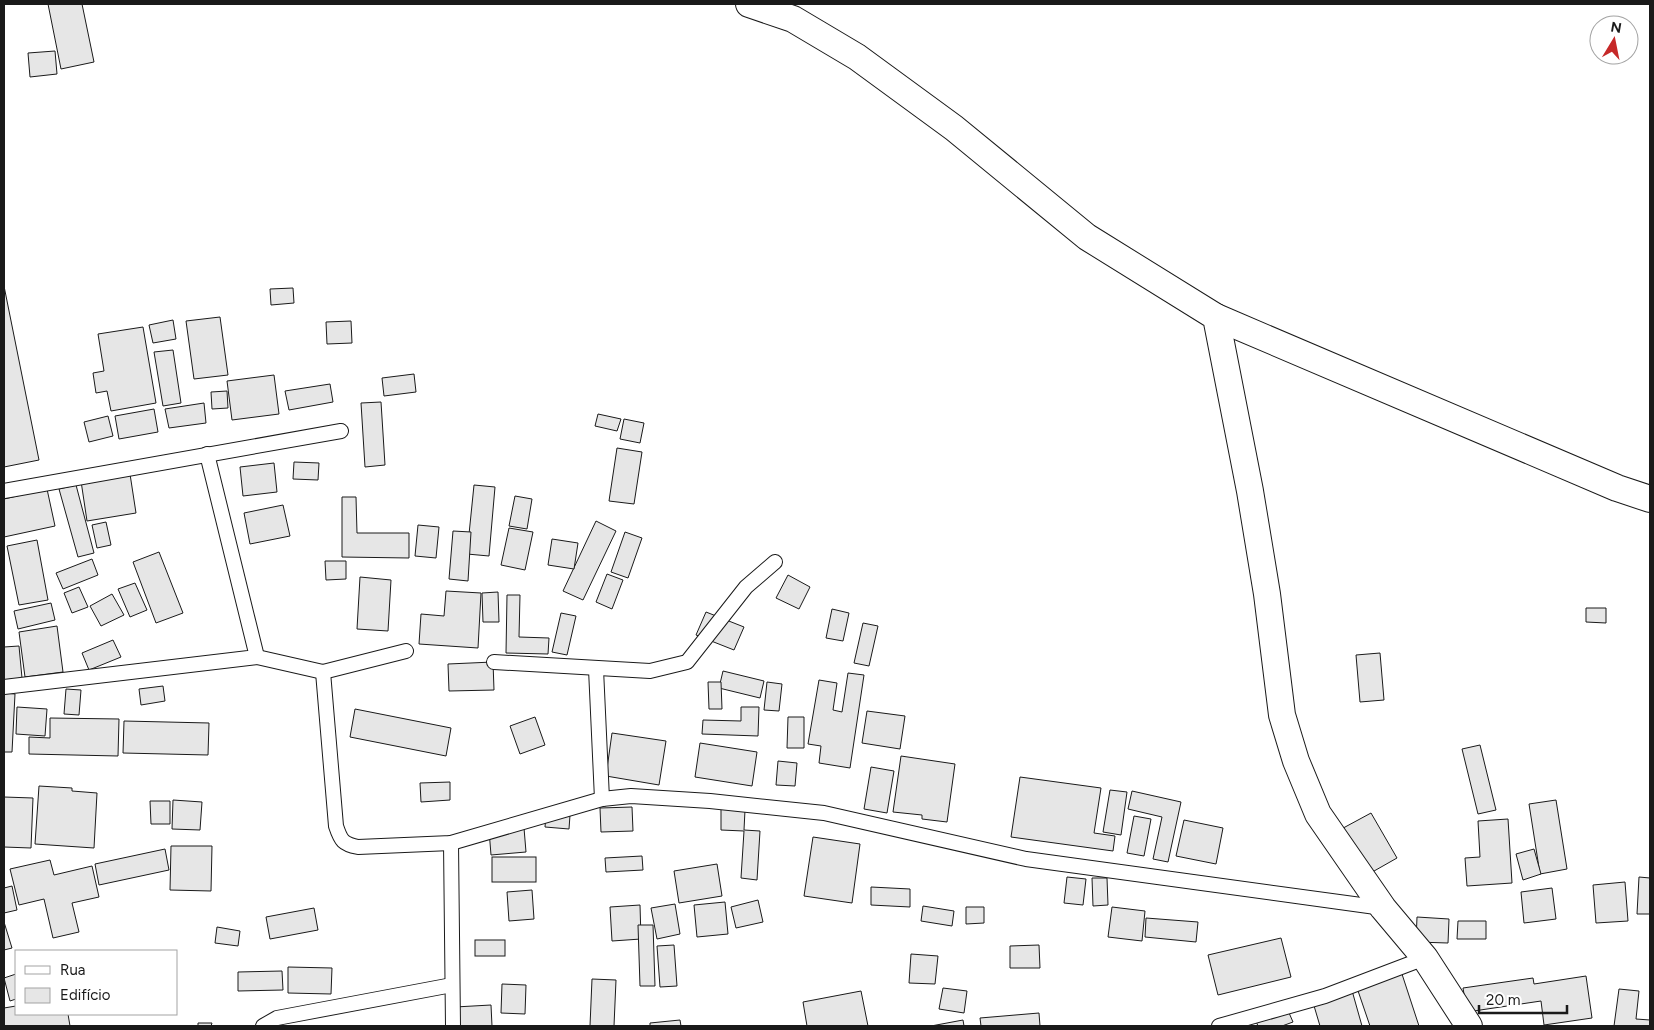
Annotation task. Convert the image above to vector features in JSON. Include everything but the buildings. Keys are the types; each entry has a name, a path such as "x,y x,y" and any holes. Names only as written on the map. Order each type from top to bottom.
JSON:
{"street":[{"path":"749,4 793,20 857,56 954,128 1087,237 1216,317 1617,488 1650,499"},
{"path":"1216,317 1250,491 1267,594 1282,715 1296,761 1318,814 1383,908 1425,958 1469,1026"}],"lane":[{"path":"4,490 341,431"},
{"path":"207,454 256,657"},
{"path":"494,662 650,671 687,662 746,587 775,562"},
{"path":"4,687 256,657 324,672 406,651"},
{"path":"596,668 602,799"},
{"path":"324,672 336,826 340,837 347,845 358,847 451,843 602,799 631,796 670,798 824,813 1026,859 1383,908"},
{"path":"451,843 453,1026"},
{"path":"1219,1026 1325,996 1425,958"},
{"path":"263,1026 277,1018 452,985"}]}
